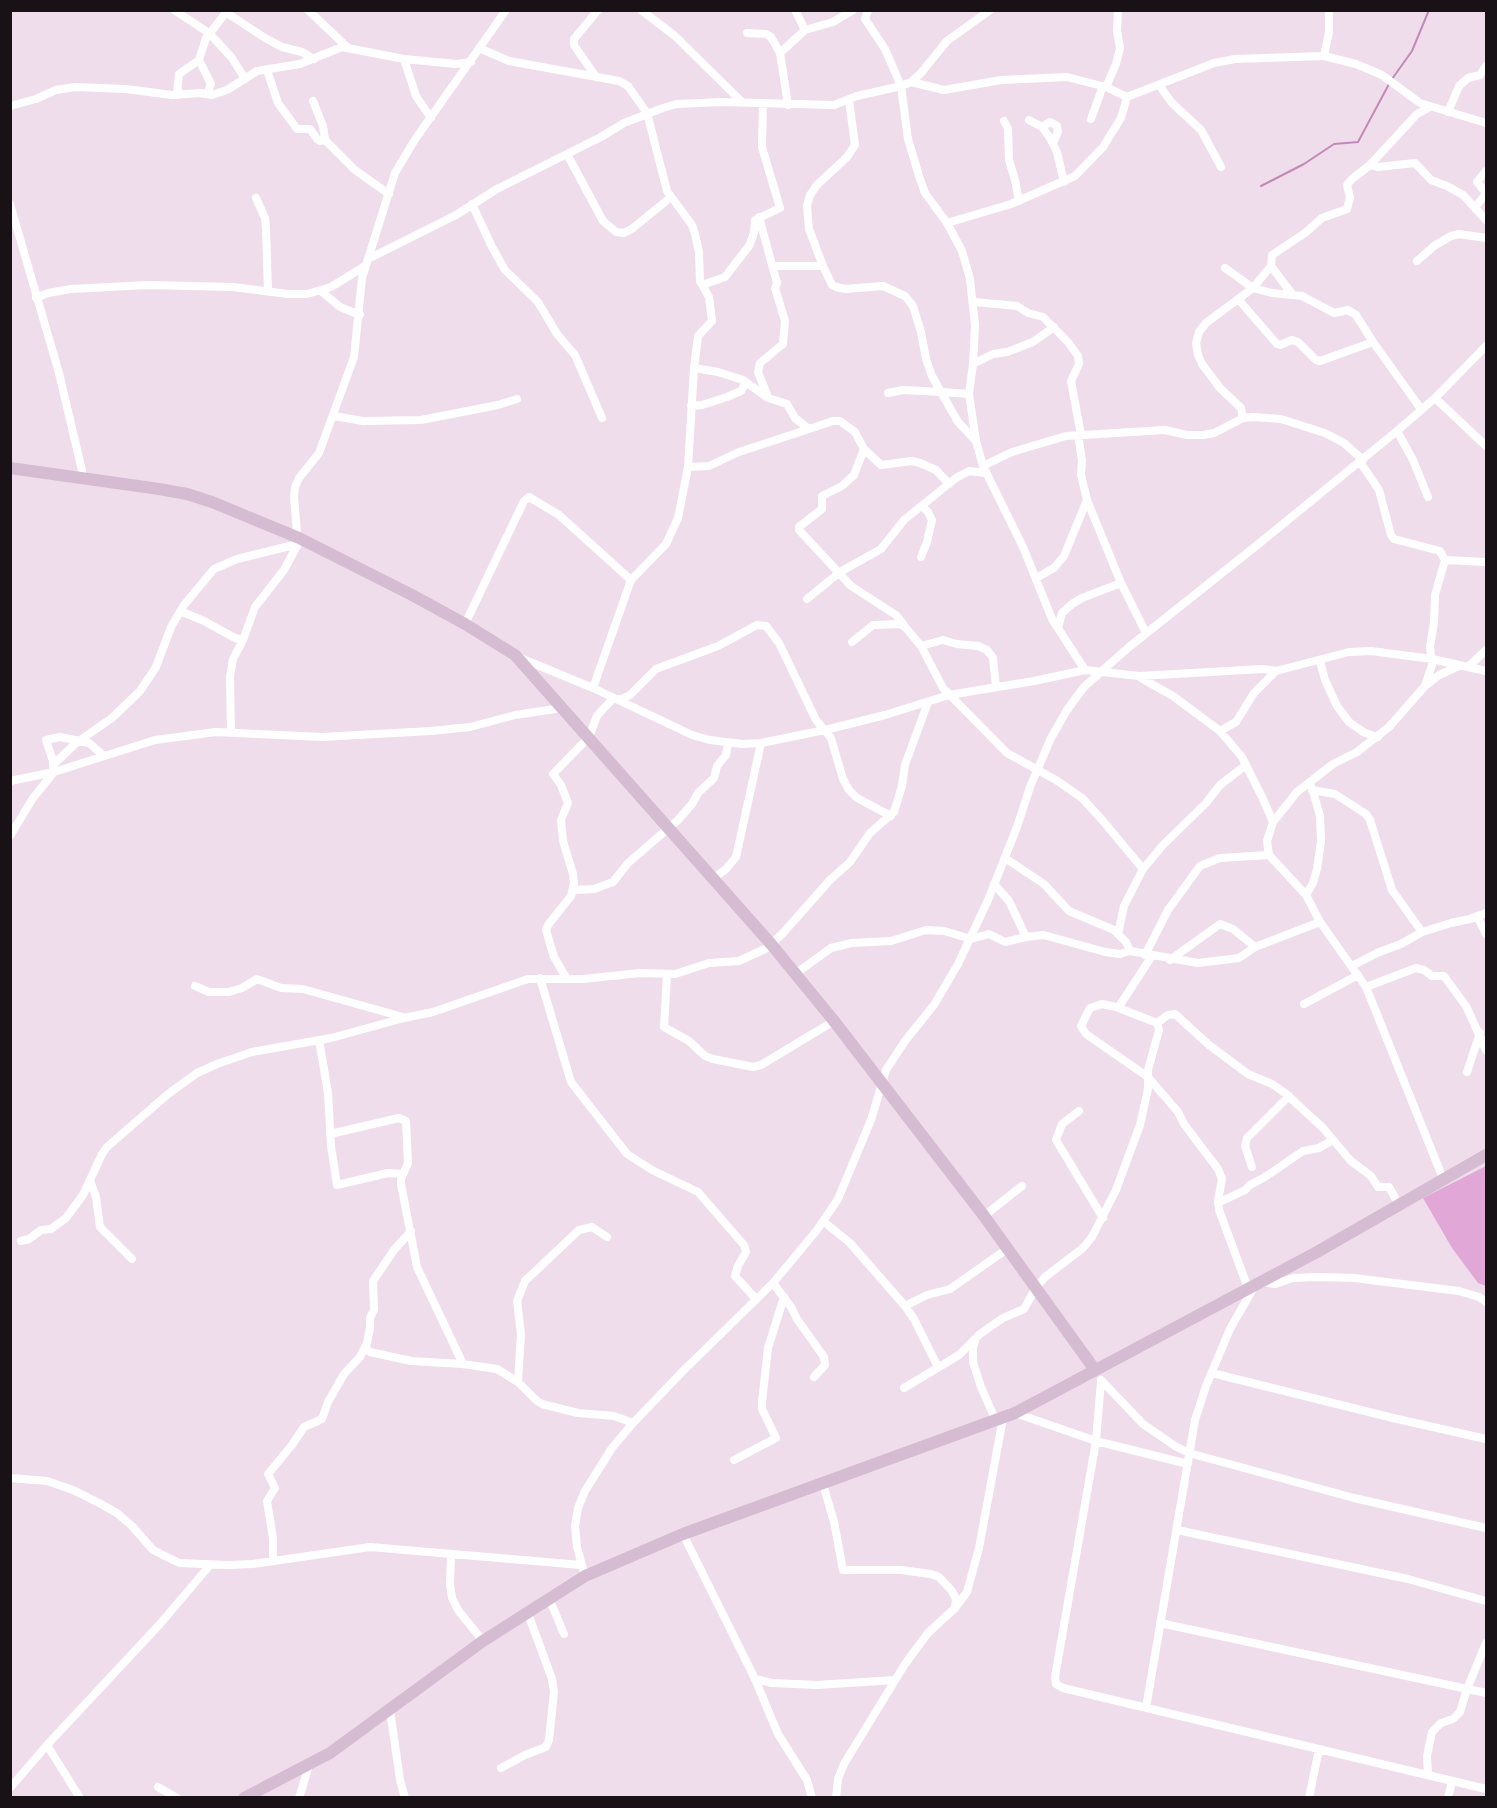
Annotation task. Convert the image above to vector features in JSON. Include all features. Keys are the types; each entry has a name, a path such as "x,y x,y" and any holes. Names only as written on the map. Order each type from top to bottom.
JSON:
{"street":[{"path":"174,10 209,33 232,58 245,79"},
{"path":"308,10 347,47"},
{"path":"231,732 231,667 255,607 284,570 298,541 295,487 299,478 319,453 354,357 367,263 395,173 506,10"},
{"path":"596,77 574,45 579,33 598,10"},
{"path":"641,10 675,36 742,102"},
{"path":"795,10 805,30"},
{"path":"780,53 805,30 833,22 855,10 867,15 885,49 901,86 911,155 926,193 962,251 970,279 975,325 969,394 976,441 984,469 1023,547 1043,598 1058,628 1085,670"},
{"path":"36,298 48,293 113,286 233,287 288,294 321,291 472,204 647,113 677,104 742,102 834,105 868,93 901,86 921,73 947,41 990,10"},
{"path":"1091,119 1116,64 1120,48 1117,31 1118,10"},
{"path":"1323,56 1329,32 1329,10"},
{"path":"177,95 179,74 199,60 209,33 227,12 265,38 282,47 303,52 314,59"},
{"path":"747,33 766,34 780,53 788,105"},
{"path":"10,106 36,99 56,90 75,87 126,89 177,95 200,93 212,95 227,90 257,71 300,64 336,48 347,47 404,59 456,64 471,62"},
{"path":"479,48 508,61 619,81 628,86 647,113 663,181 671,197 692,225 700,262 699,275 709,297 712,321 698,336 688,467 678,518 669,540 631,580 593,688"},
{"path":"911,81 944,90 1001,80 1068,77 1105,86 1127,97 1214,63 1235,59 1323,56 1369,68 1382,75 1411,98 1486,123"},
{"path":"404,59 416,96 431,118"},
{"path":"199,60 211,84 207,94"},
{"path":"1448,112 1459,86 1468,78 1480,75 1486,66"},
{"path":"267,70 278,103 286,116 297,129 310,129 317,139 325,140"},
{"path":"1159,86 1172,103 1201,130 1221,167"},
{"path":"946,223 1019,201 1075,176 1103,147 1121,118 1127,97"},
{"path":"849,100 855,145 847,157 817,185 810,195 807,206 809,229 832,285 844,289 883,286 905,296 913,306 932,376 958,422 976,441"},
{"path":"313,101 323,126 325,140 355,170 389,194"},
{"path":"702,285 725,278 749,246 754,233 753,224 759,217 777,210 780,205 762,147 763,103"},
{"path":"1243,418 1241,408 1209,375 1198,355 1196,347 1199,333 1206,323 1253,288 1271,266 1272,255 1305,233 1322,218 1347,209 1350,198 1347,185 1370,165 1417,114 1430,106"},
{"path":"1029,120 1042,128 1053,143 1064,182"},
{"path":"1004,121 1008,129 1009,160 1016,180 1019,201"},
{"path":"567,154 603,221 616,232 624,233 633,228 671,197"},
{"path":"1370,165 1378,167 1415,163 1431,180 1455,189 1486,220"},
{"path":"1475,207 1486,193 1477,182 1486,171"},
{"path":"256,198 265,218 268,291"},
{"path":"10,204 13,223 59,374 84,479"},
{"path":"472,204 505,270 538,302 557,334 575,355 603,418"},
{"path":"759,217 785,321 783,344 760,363 758,372 768,398"},
{"path":"1417,261 1434,246 1451,236 1459,234 1486,238"},
{"path":"773,266 823,266"},
{"path":"1271,266 1292,294"},
{"path":"1225,268 1253,288 1302,296 1334,313 1348,310 1356,315 1372,342 1421,409"},
{"path":"321,291 340,307 360,315"},
{"path":"1238,299 1277,344 1292,340 1298,342 1316,360 1320,361 1372,342"},
{"path":"974,302 1017,306 1028,314 1043,317 1078,356 1079,364 1071,381 1082,460 1081,475 1087,500 1121,584 1146,633"},
{"path":"973,364 993,354 1007,352 1033,342 1054,327"},
{"path":"583,1571 575,1526 578,1508 585,1491 612,1448 633,1423 773,1283 800,1253 838,1199 871,1120 886,1070 934,1005 970,939 1005,858 1030,787 1051,738 1067,710 1084,687 1100,671 1397,431 1435,398 1486,346"},
{"path":"694,368 718,372 746,382 768,398 787,404 795,418 809,429"},
{"path":"691,406 702,405 741,391 746,382"},
{"path":"888,393 910,390 969,394"},
{"path":"1435,398 1486,446"},
{"path":"334,416 363,421 421,420 498,405 517,399"},
{"path":"807,599 840,572 881,549 904,520 956,478 969,471 984,469 1012,452 1066,436 1164,430 1187,435 1203,435 1214,433 1243,418 1281,419 1309,427 1344,443 1361,461 1379,490 1394,540 1440,551 1445,560 1435,596 1430,646 1432,659 1429,678 1425,686"},
{"path":"688,467 709,466 739,452 833,421 840,421 855,432 864,449 881,465 920,462 936,470 950,484"},
{"path":"1397,431 1428,497"},
{"path":"864,449 864,454 850,479 842,486 822,496 822,509 799,527 800,532 851,586 896,615 921,646 937,677 950,695 1007,753 1082,798 1143,869"},
{"path":"10,468 187,494 212,502 412,595 515,655 593,688 692,735 728,743 761,743 825,730 950,695 1085,670 1139,676 1263,669 1276,671 1349,652 1371,651 1432,659 1486,671"},
{"path":"465,624 524,501 529,497 559,515 631,580"},
{"path":"1036,578 1054,568 1064,556 1087,500"},
{"path":"921,557 932,520 922,506"},
{"path":"10,836 53,770 80,741 112,718 144,685 156,667 166,638 180,611 214,569 225,562 298,541"},
{"path":"1445,560 1486,562"},
{"path":"1058,628 1062,613 1072,604 1121,584"},
{"path":"180,611 204,621 235,639 243,640"},
{"path":"852,642 873,625 900,624 906,628"},
{"path":"567,979 556,962 546,930 574,890 573,873 563,845 561,823 568,803 561,784 553,774 589,737 597,716 614,699 626,698 656,669 704,653 761,625 774,634 816,720 831,738 843,779 849,790 857,798 891,816"},
{"path":"921,646 944,639 987,650 993,658 996,687"},
{"path":"1444,1180 1366,987 1320,922 1306,894 1269,855 1267,841 1273,822 1291,797 1311,786 1333,764 1378,737 1425,686 1439,675 1464,667 1486,650"},
{"path":"515,655 771,944 883,1084 984,1216 1098,1375 1143,1424 1189,1453 1354,1498 1486,1528"},
{"path":"1320,661 1325,681 1337,706 1349,722 1365,733 1378,737"},
{"path":"1220,731 1236,722 1254,693 1276,671"},
{"path":"1139,676 1173,696 1220,731 1246,765 1273,822"},
{"path":"21,1241 29,1239 40,1230 51,1229 66,1218 77,1206 107,1147 168,1094 197,1073 252,1052 345,1035 433,1012 520,981 640,973 667,975 709,963 739,961 771,944 830,880 850,862 870,833 891,816 897,807 906,765 928,702"},
{"path":"10,782 155,740 216,732 322,737 396,733 470,727 525,713 562,708"},
{"path":"53,770 46,740 60,737 80,741 92,745 104,756"},
{"path":"574,890 594,889 613,882 628,863 689,808 698,793 714,778 717,766 726,754 728,743"},
{"path":"712,879 726,869 736,857 761,743"},
{"path":"1118,934 1124,906 1143,869 1163,845 1206,803 1220,785 1246,765"},
{"path":"1306,894 1313,883 1317,869 1321,841 1320,816 1311,786"},
{"path":"1311,786 1335,794 1366,814 1370,820 1392,890 1422,932"},
{"path":"1118,1008 1149,956 1168,910 1200,866 1221,858 1269,855"},
{"path":"1005,858 1044,884 1069,911 1104,925 1118,934 1126,942 1130,951"},
{"path":"994,884 1009,901 1026,937"},
{"path":"1353,966 1422,932 1486,913"},
{"path":"1477,916 1486,934"},
{"path":"795,974 821,954 840,945 891,941 931,930 953,933 970,939 990,934 1002,941 1010,942 1044,935 1112,954 1130,951 1170,960 1198,963 1239,958 1254,947 1320,922"},
{"path":"1170,960 1218,924 1233,929 1254,947"},
{"path":"1366,987 1416,968 1432,976 1444,976 1467,1006 1486,1050"},
{"path":"667,975 664,1028 689,1041 700,1053 713,1059 753,1066 761,1065 834,1022"},
{"path":"1305,1004 1358,975"},
{"path":"540,978 571,1082 627,1154 659,1174 698,1192 738,1238 746,1248 735,1276 756,1299"},
{"path":"195,986 209,992 229,992 242,988 257,979 281,988 303,989 404,1018"},
{"path":"1157,1023 1102,1004 1090,1008 1083,1021 1083,1030 1148,1077 1178,1112 1184,1124 1218,1168 1222,1179 1219,1210 1255,1285"},
{"path":"1157,1023 1168,1015 1175,1014 1209,1045 1248,1074 1272,1084 1289,1096 1351,1161 1371,1176 1378,1187 1389,1187 1399,1205"},
{"path":"904,1388 959,1355 980,1334 1003,1318 1024,1309 1035,1289 1050,1272 1083,1248 1092,1237 1116,1190 1140,1125 1159,1030 1157,1023"},
{"path":"1467,1071 1480,1033"},
{"path":"319,1040 328,1094 330,1134 338,1185 388,1173 403,1174"},
{"path":"1252,1167 1245,1146 1247,1138 1289,1096"},
{"path":"1078,1111 1062,1124 1056,1140 1103,1218"},
{"path":"330,1134 403,1118 407,1125 408,1163 402,1184 417,1267 463,1364"},
{"path":"1218,1203 1245,1190 1303,1150 1319,1148 1333,1140"},
{"path":"244,1797 309,1765 348,1741 483,1641 549,1598 583,1571 1005,1418 1098,1375 1486,1155"},
{"path":"90,1181 96,1197 100,1227 132,1259"},
{"path":"984,1216 1022,1186"},
{"path":"823,1221 850,1244 905,1306 938,1367"},
{"path":"518,1382 521,1334 517,1301 525,1281 564,1243 584,1228 592,1227 607,1237"},
{"path":"273,1560 273,1538 267,1504 275,1488 268,1474 304,1427 322,1419 328,1402 344,1374 360,1357 365,1347 374,1307 373,1281 394,1250 411,1231"},
{"path":"905,1306 927,1295 951,1289 1007,1249"},
{"path":"1255,1285 1275,1284 1298,1278 1354,1278 1459,1291 1479,1297 1486,1302"},
{"path":"773,1283 824,1357 825,1365 814,1377"},
{"path":"1146,1708 1195,1420 1206,1386 1234,1321 1255,1285"},
{"path":"734,1460 776,1438 762,1410 768,1348 784,1297"},
{"path":"975,1341 973,1362 981,1388 1005,1418 1188,1464"},
{"path":"365,1347 370,1352 405,1360 496,1369 518,1382 536,1400 548,1406 578,1413 614,1416 633,1423"},
{"path":"1212,1373 1382,1416 1486,1438"},
{"path":"1098,1375 1096,1442 1056,1684 1063,1688 1486,1788"},
{"path":"836,1797 838,1779 844,1764 895,1680 928,1633 955,1608 972,1579 1005,1418"},
{"path":"10,1478 47,1481 79,1493 117,1513 159,1555 179,1563 238,1565 370,1547 451,1554 583,1571"},
{"path":"823,1484 834,1522 843,1570 901,1570 931,1574 946,1583 952,1591 956,1599 955,1608"},
{"path":"1177,1530 1408,1579 1486,1601"},
{"path":"683,1534 755,1678 770,1718 807,1780 812,1797"},
{"path":"451,1554 452,1598 458,1610 483,1641"},
{"path":"10,1788 47,1745 114,1675 210,1565"},
{"path":"549,1598 564,1634"},
{"path":"501,1768 534,1750 546,1747 549,1740 554,1692 552,1678 527,1611"},
{"path":"1160,1623 1486,1693"},
{"path":"1428,1775 1426,1756 1429,1737 1436,1727 1453,1719 1460,1712 1486,1643"},
{"path":"755,1678 772,1683 817,1685 895,1680"},
{"path":"390,1710 400,1780 405,1797"},
{"path":"47,1745 80,1797"},
{"path":"1309,1797 1319,1749"},
{"path":"299,1797 309,1765"},
{"path":"1448,1797 1452,1781"},
{"path":"158,1787 177,1797"}],"shaded area":[{"path":"1486,1166 1486,1286 1478,1283 1452,1248 1423,1198"}],"waterway":[{"path":"1392,79 1412,51 1429,10"},
{"path":"1261,186 1304,164 1334,144 1358,142 1389,84"}]}
